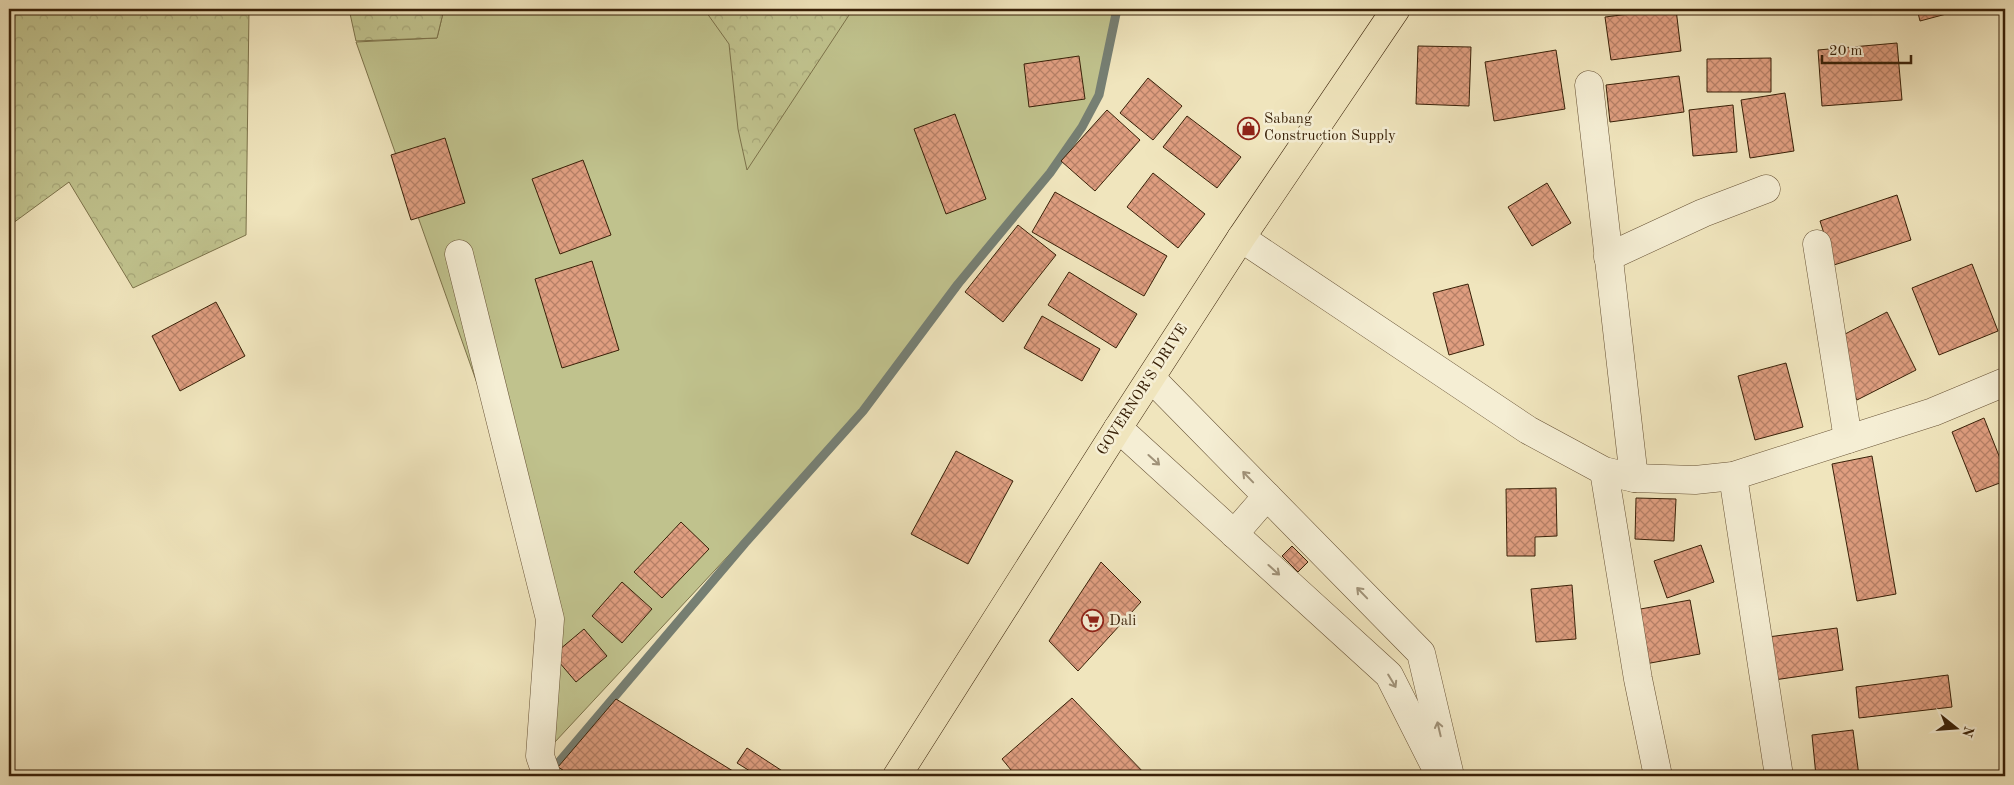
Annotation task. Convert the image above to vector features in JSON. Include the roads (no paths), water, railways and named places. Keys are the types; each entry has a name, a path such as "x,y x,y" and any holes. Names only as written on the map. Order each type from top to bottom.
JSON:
{"main road":[{"name":"GOVERNOR'S DRIVE","path":"896,776 1241,238 1396,9"}],"street":[{"path":"1589,85 1634,478"},
{"path":"1608,257 1703,213 1766,189"},
{"path":"1241,238 1528,430 1604,471 1634,478 1695,480 1733,476 1933,412 2005,382"},
{"path":"1817,244 1848,439"},
{"path":"459,254 550,619 540,756 547,776"},
{"path":"1151,378 1421,653 1450,776"},
{"path":"1118,428 1389,675 1440,776"},
{"path":"1604,471 1638,679 1658,776"},
{"path":"1733,476 1780,776"},
{"path":"1234,534 1267,496"}],"waterway":[{"path":"554,768 745,543 863,411 958,284 1050,173 1082,127 1099,95 1117,9"}],"place":[{"name":"Sabang Construction Supply","path":"1248,128"},
{"name":"Dali","path":"1093,621"}]}
